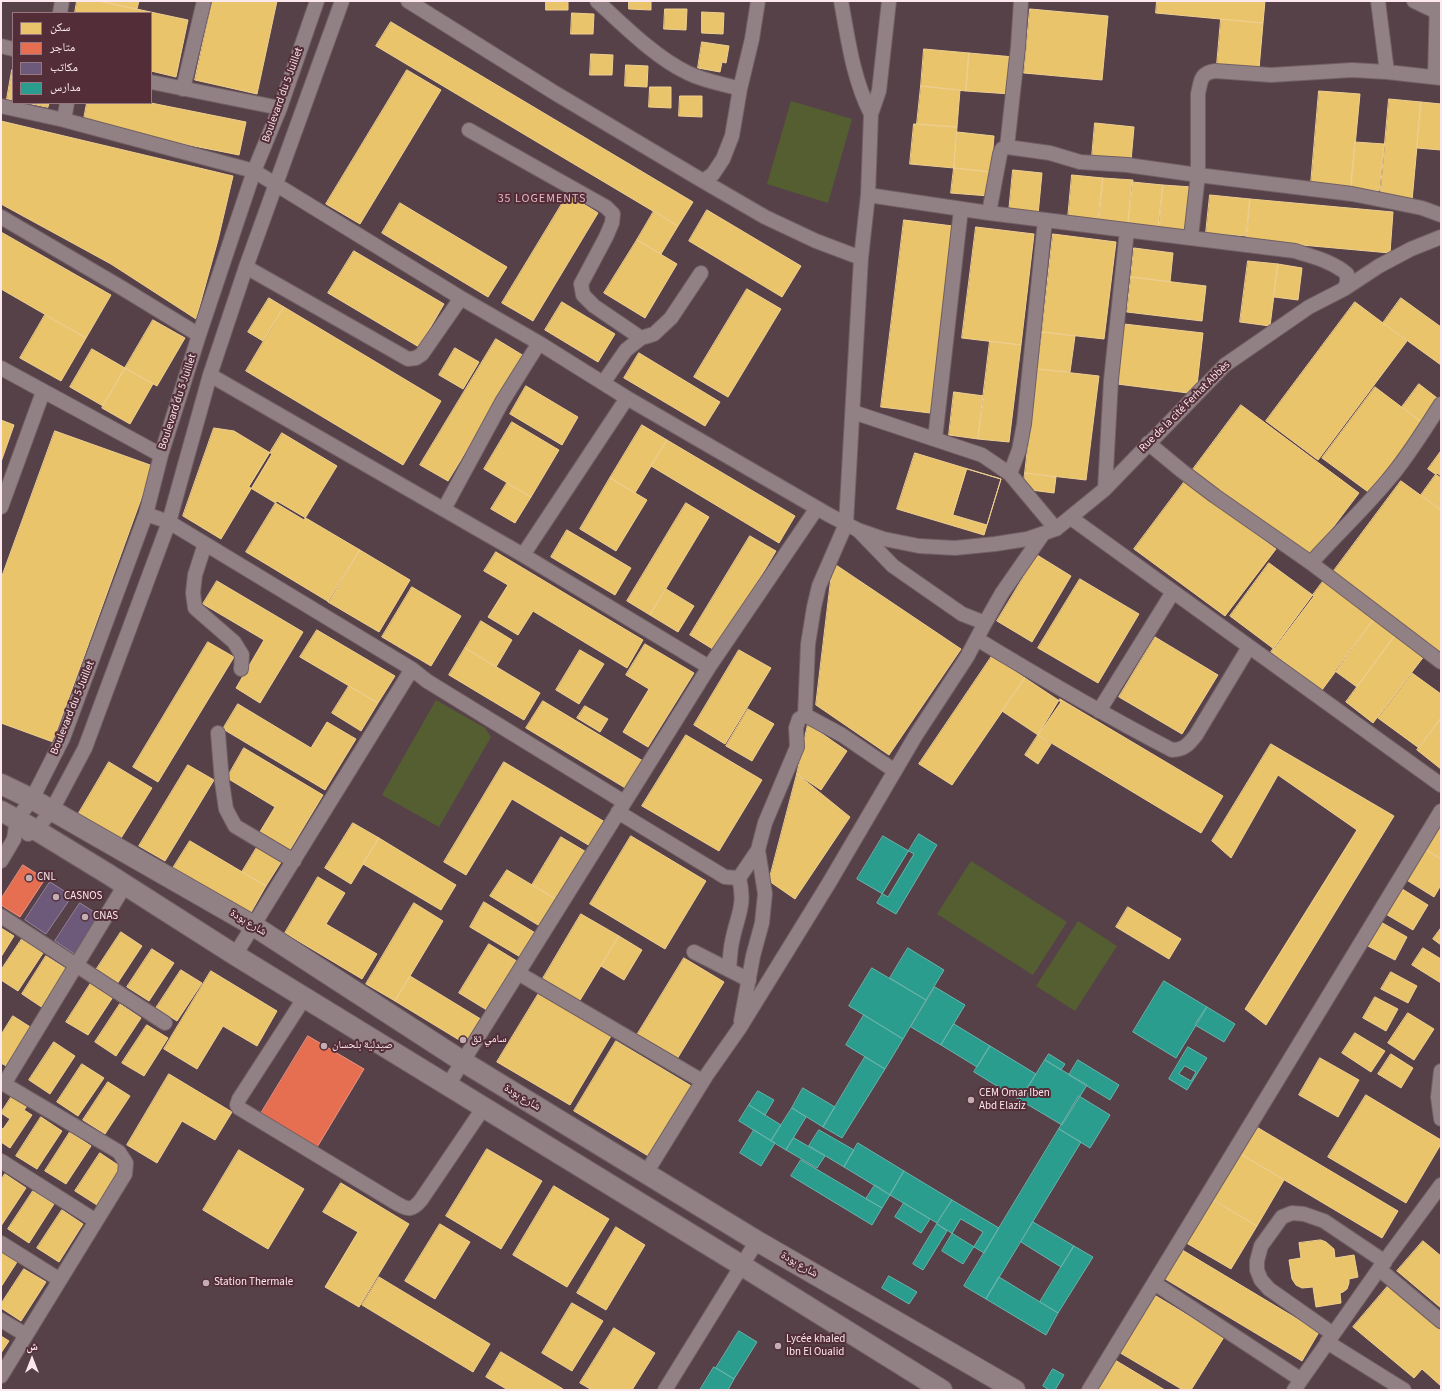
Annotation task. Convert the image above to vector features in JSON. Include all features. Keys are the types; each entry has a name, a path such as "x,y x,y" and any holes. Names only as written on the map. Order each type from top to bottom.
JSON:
{"street":[{"path":"60,12 62,1"},
{"path":"183,89 204,1"},
{"name":"Boulevard du 5 Juillet","path":"9,815 32,799 63,738 146,514 161,455 199,335 254,171 280,108 316,1"},
{"path":"1,861 14,840 36,830 52,810 85,748 169,522 210,375 246,267 342,1"},
{"path":"408,1 562,97 703,181 772,220 816,241 861,258"},
{"path":"597,1 630,31 668,62 688,73 740,89"},
{"path":"703,181 713,174 723,159 732,136 740,89 752,39 758,1"},
{"path":"841,1 854,71 862,97 871,114"},
{"path":"728,970 732,942 742,908 743,892 740,878 758,850 765,823 796,747 796,728 800,719 805,715 808,644 819,586 852,527 849,464 861,258 868,195 871,114 879,91 889,1"},
{"path":"1007,147 1018,47 1021,1"},
{"path":"1378,1 1387,72"},
{"path":"1191,237 1198,175 1198,94 1200,82 1203,76 1207,72 1215,71 1271,75 1336,70 1387,72 1438,78 1438,9 1414,1"},
{"path":"1,46 12,49"},
{"path":"152,82 280,108"},
{"path":"64,120 67,104"},
{"path":"1,106 64,120 254,171 461,298 539,343 627,398 852,527 893,566 962,614 985,623"},
{"path":"469,130 606,207 613,214 612,223 606,237 582,284 583,295 594,306 642,338"},
{"path":"990,213 1000,154 1002,150 1007,147 1050,153 1080,162 1127,165 1352,194 1422,208 1441,215"},
{"path":"868,195 990,213 1295,251 1333,264 1347,274 1347,283 1344,289"},
{"path":"935,439 961,209"},
{"path":"1,217 199,335"},
{"path":"1010,474 1019,450 1024,424 1045,220"},
{"path":"1105,489 1111,380 1127,230"},
{"name":"Rue de la cité Ferhat Abbès","path":"852,527 884,539 919,546 956,548 1027,539 1056,529 1105,489 1225,365 1309,307 1344,289 1379,266 1411,249 1441,237"},
{"path":"246,267 408,358 416,358 422,354 461,298"},
{"path":"603,383 626,350 642,338 654,334 672,318 700,273"},
{"path":"444,509 502,402 539,343"},
{"path":"1,368 161,455"},
{"path":"210,375 523,555 709,667"},
{"path":"1,507 44,392"},
{"path":"523,555 627,398"},
{"path":"1311,563 1389,480 1441,404"},
{"path":"853,412 982,455 1010,474 1056,529"},
{"path":"1148,443 1215,496 1311,563 1441,662"},
{"path":"448,1085 709,667 817,508"},
{"path":"146,514 169,522 412,669 427,681 621,807 725,877 740,878"},
{"path":"1071,518 1441,785"},
{"path":"646,1173 702,1082 739,1029 833,877 916,735 967,658 1002,593 1043,534"},
{"path":"205,544 194,575 193,593 195,608 234,642 242,655 241,669"},
{"path":"1099,711 1173,592"},
{"path":"977,639 1048,683 1172,750 1179,750 1188,745 1196,735 1249,647"},
{"path":"236,955 412,669"},
{"path":"805,715 842,735 895,771"},
{"path":"218,733 226,809 235,826 294,861"},
{"name":"شارع بودة","path":"1,784 52,810 254,926 462,1061 757,1241 1015,1390"},
{"path":"1089,1390 1441,811"},
{"path":"9,815 36,830 305,998 942,1390"},
{"path":"9,815 14,840"},
{"path":"739,1029 753,956 762,923 765,894 758,850"},
{"path":"1,1376 125,1174 126,1168 123,1158 119,1152 2,1085 125,885"},
{"path":"1,916 164,1023"},
{"path":"694,952 749,980"},
{"path":"518,973 702,1082"},
{"path":"305,998 239,1099 239,1108 403,1208 412,1208 421,1200 484,1107"},
{"path":"1441,1071 1438,1097 1441,1119"},
{"path":"1,1161 96,1221"},
{"path":"1154,1283 1297,1385 1441,1185"},
{"path":"1404,1390 1330,1338 1269,1289 1261,1280 1257,1270 1257,1261 1261,1246 1282,1217 1292,1213 1304,1214 1324,1221 1382,1265 1441,1321"},
{"path":"665,1390 757,1241"},
{"path":"1,1243 60,1280"},
{"path":"1,1320 26,1335"}],"green space":[{"path":"791,101 852,119 828,203 767,184"},
{"path":"436,700 485,728 491,737 439,827 382,795"},
{"path":"971,861 1067,922 1033,975 937,914"},
{"path":"1078,921 1117,946 1075,1011 1036,986"}],"building: سكن":[{"path":"77,1 99,1 151,12 75,12"},
{"path":"99,1 139,1 137,9"},
{"path":"212,1 277,1 257,94 195,80"},
{"path":"546,1 568,1 568,10 546,10"},
{"path":"629,1 651,1 651,10 629,9"},
{"path":"1157,1 1265,1 1263,23 1156,13"},
{"path":"665,9 687,9 686,30 664,29"},
{"path":"1030,9 1108,16 1102,80 1024,73"},
{"path":"152,12 188,20 176,77 152,71"},
{"path":"702,12 724,13 723,34 702,33"},
{"path":"572,13 594,14 593,34 571,34"},
{"path":"1221,19 1263,23 1259,69 1217,65"},
{"path":"391,22 693,202 678,226 376,46"},
{"path":"702,42 729,46 726,63 722,62 720,72 698,68"},
{"path":"924,49 969,53 966,91 921,86"},
{"path":"969,53 1014,57 1011,94 966,91"},
{"path":"591,54 613,55 612,75 590,75"},
{"path":"626,65 648,66 647,87 625,86"},
{"path":"12,70 12,100 7,99"},
{"path":"407,70 441,90 360,224 326,204"},
{"path":"921,86 960,90 957,127 917,124"},
{"path":"650,87 671,87 671,108 649,107"},
{"path":"1319,91 1360,94 1351,188 1311,184"},
{"path":"680,96 702,96 702,117 679,116"},
{"path":"1389,99 1421,102 1412,201 1380,198"},
{"path":"1421,102 1441,104 1441,150 1417,148"},
{"path":"152,103 246,122 239,155 83,124 87,104"},
{"path":"32,104 49,104 48,107"},
{"path":"1,121 233,176 218,240 196,319 111,264 1,204"},
{"path":"1095,123 1134,127 1131,161 1092,157"},
{"path":"914,124 957,127 954,168 910,164"},
{"path":"957,132 994,136 991,172 954,168"},
{"path":"1355,142 1384,144 1379,191 1351,188"},
{"path":"954,168 991,172 989,196 951,193"},
{"path":"1013,170 1042,173 1038,215 1009,212"},
{"path":"1072,175 1103,178 1099,220 1068,218"},
{"path":"1103,178 1133,180 1128,226 1098,223"},
{"path":"1132,182 1163,185 1159,229 1128,226"},
{"path":"1163,185 1192,187 1188,234 1158,231"},
{"path":"568,194 598,213 533,321 502,303"},
{"path":"1210,195 1250,199 1247,236 1206,233"},
{"path":"1250,199 1393,212 1390,253 1246,240"},
{"path":"400,203 507,267 488,297 382,233"},
{"path":"707,210 801,266 782,297 689,241"},
{"path":"654,211 678,226 661,254 637,240"},
{"path":"904,220 953,226 930,413 881,407"},
{"path":"976,227 1034,234 1021,345 962,338"},
{"path":"1,232 111,295 86,338 1,289"},
{"path":"1053,234 1116,242 1104,339 1042,332"},
{"path":"637,240 677,264 645,318 604,293"},
{"path":"1134,248 1173,253 1170,282 1131,277"},
{"path":"354,251 444,304 419,347 328,293"},
{"path":"1248,261 1278,264 1270,326 1240,322"},
{"path":"1278,264 1302,268 1298,300 1274,297"},
{"path":"1131,277 1206,286 1202,321 1127,312"},
{"path":"747,289 781,309 728,397 694,377"},
{"path":"269,298 284,307 263,341 248,332"},
{"path":"1401,298 1441,327 1441,365 1383,323"},
{"path":"562,302 615,334 598,362 545,330"},
{"path":"1355,302 1407,341 1318,460 1266,421"},
{"path":"284,307 441,401 403,465 246,371"},
{"path":"45,315 86,338 61,381 20,358"},
{"path":"153,320 185,338 157,386 125,368"},
{"path":"1124,324 1203,333 1196,394 1117,384"},
{"path":"1042,332 1075,336 1070,372 1037,369"},
{"path":"496,339 524,356 448,481 420,465"},
{"path":"990,341 1021,345 1009,442 978,439"},
{"path":"455,348 479,362 463,389 439,375"},
{"path":"92,349 125,368 103,406 70,387"},
{"path":"639,353 720,402 705,426 624,378"},
{"path":"125,368 153,384 130,424 102,408"},
{"path":"1037,369 1099,376 1086,480 1025,473"},
{"path":"1419,384 1441,401 1424,424 1402,407"},
{"path":"526,386 578,417 562,445 510,414"},
{"path":"1375,387 1424,424 1371,494 1322,458"},
{"path":"954,392 984,396 978,439 949,435"},
{"path":"1241,405 1359,493 1309,559 1191,472"},
{"path":"1,420 14,425 1,462"},
{"path":"512,422 559,450 531,497 484,469"},
{"path":"642,425 667,440 635,493 610,478"},
{"path":"214,428 234,431 272,454 221,539 183,516"},
{"path":"55,431 153,466 53,742 1,723 1,579"},
{"path":"282,433 337,466 304,520 249,487"},
{"path":"667,440 795,516 779,543 651,466"},
{"path":"1441,451 1441,478 1428,469"},
{"path":"915,453 1001,479 984,535 897,509"},
{"path":"967,469 1001,479 987,525 953,515"},
{"path":"1025,473 1056,477 1054,493 1023,489"},
{"path":"1437,473 1441,476 1441,510 1421,495"},
{"path":"610,478 647,500 616,551 580,529"},
{"path":"1185,481 1276,549 1225,616 1134,549"},
{"path":"1401,481 1441,510 1441,648 1439,651 1333,572"},
{"path":"507,483 531,497 515,523 491,509"},
{"path":"277,501 360,550 329,602 246,552"},
{"path":"686,503 709,517 650,615 627,601"},
{"path":"567,530 631,568 615,595 551,557"},
{"path":"750,536 776,551 716,651 690,635"},
{"path":"360,550 410,580 379,632 328,602"},
{"path":"496,552 643,640 627,668 533,611 518,635 488,617 508,585 484,571"},
{"path":"1037,555 1071,576 1032,642 997,621"},
{"path":"833,563 961,649 889,755 816,705"},
{"path":"1269,563 1314,596 1274,649 1230,616"},
{"path":"1080,579 1139,614 1098,683 1038,648"},
{"path":"1324,580 1375,618 1322,690 1271,652"},
{"path":"217,581 303,632 260,703 236,688 264,640 203,604"},
{"path":"412,587 461,616 431,666 382,637"},
{"path":"666,589 694,606 678,632 650,615"},
{"path":"1375,618 1396,634 1357,687 1335,671"},
{"path":"481,621 512,640 496,667 465,648"},
{"path":"317,630 395,676 378,703 300,657"},
{"path":"1396,634 1425,655 1373,723 1346,702"},
{"path":"1155,637 1218,675 1182,734 1119,697"},
{"path":"208,642 234,657 158,782 133,767"},
{"path":"645,644 694,673 648,747 623,732 649,689 626,675"},
{"path":"465,648 540,693 524,720 449,675"},
{"path":"580,650 604,664 579,704 556,690"},
{"path":"739,650 771,668 725,744 694,725"},
{"path":"992,656 1025,678 952,785 919,764"},
{"path":"1412,673 1441,694 1441,718 1419,748 1378,718"},
{"path":"1025,678 1061,702 1038,735 1002,711"},
{"path":"349,686 378,703 361,731 332,713"},
{"path":"1060,699 1223,796 1201,833 1038,735"},
{"path":"543,701 643,761 627,789 526,728"},
{"path":"238,704 311,748 327,722 356,739 325,790 223,729"},
{"path":"585,706 608,719 600,732 577,718"},
{"path":"748,709 774,724 752,761 726,746"},
{"path":"1441,718 1441,769 1417,750"},
{"path":"808,724 847,751 821,790 797,774"},
{"path":"686,735 762,780 719,851 642,806"},
{"path":"1038,735 1051,744 1038,764 1025,755"},
{"path":"1271,744 1394,816 1266,1025 1245,1009 1357,830 1278,775 1231,858 1212,841"},
{"path":"244,748 323,795 288,853 258,835 275,807 227,778"},
{"path":"109,762 152,788 118,843 76,818"},
{"path":"504,762 605,822 590,846 512,799 466,875 444,862"},
{"path":"188,765 214,780 165,861 139,846"},
{"path":"797,774 850,817 795,899 769,881"},
{"path":"1441,819 1441,859 1423,848"},
{"path":"353,823 379,838 351,884 325,868"},
{"path":"631,836 706,881 665,949 590,904"},
{"path":"561,837 588,853 559,901 532,885"},
{"path":"379,838 456,885 441,910 363,864"},
{"path":"190,841 266,886 250,914 173,868"},
{"path":"259,844 283,859 266,886 242,872"},
{"path":"1423,848 1441,859 1441,885 1434,897 1405,879"},
{"path":"507,870 559,901 543,928 490,896"},
{"path":"318,877 345,893 326,924 377,954 362,979 285,933"},
{"path":"1399,887 1428,905 1413,930 1384,913"},
{"path":"484,902 537,934 522,958 470,927"},
{"path":"414,903 443,921 395,1001 366,984"},
{"path":"1128,907 1181,939 1169,959 1116,927"},
{"path":"581,914 619,936 579,1002 542,980"},
{"path":"1379,921 1407,937 1395,960 1366,945"},
{"path":"1,928 14,936 1,957"},
{"path":"1441,928 1441,945 1433,939"},
{"path":"121,932 142,946 117,984 96,970"},
{"path":"619,936 642,950 624,980 601,966"},
{"path":"22,939 43,953 18,991 1,980 1,970"},
{"path":"489,944 520,963 490,1012 459,993"},
{"path":"1423,948 1441,959 1441,983 1412,965"},
{"path":"152,949 174,963 149,1001 127,987"},
{"path":"46,956 68,970 43,1008 22,994"},
{"path":"684,958 724,982 677,1059 637,1035"},
{"path":"181,970 202,983 177,1021 156,1008"},
{"path":"211,971 277,1011 257,1046 223,1026 197,1069 164,1049"},
{"path":"1391,972 1417,986 1408,1003 1381,989"},
{"path":"410,976 484,1021 469,1046 395,1001"},
{"path":"91,983 113,997 88,1035 66,1022"},
{"path":"539,993 611,1036 570,1105 497,1062"},
{"path":"1375,997 1398,1009 1386,1031 1363,1018"},
{"path":"120,1004 141,1018 116,1056 95,1042"},
{"path":"1408,1013 1434,1029 1414,1060 1388,1043"},
{"path":"13,1016 35,1030 10,1068 1,1063 1,1035"},
{"path":"147,1025 168,1038 144,1076 122,1063"},
{"path":"1355,1033 1385,1051 1371,1072 1342,1053"},
{"path":"616,1041 693,1087 650,1157 574,1111"},
{"path":"54,1042 75,1056 50,1094 29,1080"},
{"path":"1391,1054 1413,1068 1401,1088 1378,1074"},
{"path":"1320,1058 1359,1080 1338,1117 1299,1095"},
{"path":"82,1064 104,1078 78,1116 57,1102"},
{"path":"169,1074 232,1112 215,1140 182,1121 157,1163 127,1145"},
{"path":"108,1082 130,1096 105,1134 83,1120"},
{"path":"1366,1095 1441,1140 1441,1144 1406,1203 1328,1157"},
{"path":"12,1096 27,1106 24,1110 32,1115 10,1148 1,1142 1,1128 3,1129 10,1119 1,1113"},
{"path":"41,1117 62,1131 37,1169 16,1156"},
{"path":"1255,1126 1398,1211 1382,1238 1239,1153"},
{"path":"70,1132 91,1146 66,1184 45,1171"},
{"path":"487,1149 542,1181 501,1249 446,1216"},
{"path":"239,1150 304,1189 268,1249 203,1210"},
{"path":"100,1153 121,1167 97,1205 75,1191"},
{"path":"1239,1153 1284,1180 1257,1226 1212,1199"},
{"path":"5,1174 26,1188 1,1226 1,1180"},
{"path":"341,1183 409,1224 359,1307 325,1287 358,1232 323,1212"},
{"path":"554,1186 609,1219 567,1287 513,1255"},
{"path":"33,1191 54,1204 29,1243 8,1229"},
{"path":"1209,1198 1257,1226 1231,1269 1183,1241"},
{"path":"62,1210 83,1224 59,1262 37,1248"},
{"path":"440,1224 470,1242 435,1299 405,1281"},
{"path":"616,1227 645,1245 606,1310 577,1293"},
{"path":"1321,1240 1326,1242 1334,1249 1335,1258 1354,1255 1358,1277 1349,1279 1347,1289 1340,1293 1341,1303 1316,1307 1313,1287 1302,1288 1296,1285 1292,1279 1289,1260 1301,1258 1299,1243"},
{"path":"1423,1241 1441,1256 1441,1308 1397,1271"},
{"path":"1179,1248 1319,1332 1302,1361 1162,1277"},
{"path":"1,1251 17,1262 1,1287"},
{"path":"24,1269 46,1282 21,1321 1,1308 1,1304"},
{"path":"379,1277 490,1344 473,1372 362,1305"},
{"path":"1388,1286 1441,1331 1441,1386 1422,1369 1414,1378 1353,1327"},
{"path":"1151,1293 1224,1337 1191,1390 1183,1390 1117,1351"},
{"path":"572,1303 603,1321 572,1371 542,1353"},
{"path":"614,1328 655,1353 632,1390 592,1390 580,1383"},
{"path":"1,1336 9,1341 1,1353"},
{"path":"501,1352 563,1389 508,1390 486,1377"},
{"path":"1115,1360 1165,1390 1097,1390"}],"building: متاجر":[{"path":"23,865 45,879 20,917 1,905 1,899"},
{"path":"308,1036 364,1069 316,1149 260,1115"}],"building: مكاتب":[{"path":"50,882 72,896 46,934 25,920"},
{"path":"80,903 102,917 76,955 55,941"}],"building: مدارس":[{"path":"919,834 937,845 896,914 877,903"},
{"path":"883,836 914,854 888,897 857,879"},
{"path":"908,948 944,970 926,1000 890,978"},
{"path":"872,968 926,1000 903,1039 849,1006"},
{"path":"1164,981 1207,1007 1176,1058 1133,1032"},
{"path":"935,987 965,1005 941,1045 911,1027"},
{"path":"1207,1007 1235,1024 1224,1042 1195,1025"},
{"path":"864,1015 903,1039 885,1069 846,1045"},
{"path":"954,1024 990,1046 977,1067 941,1045"},
{"path":"990,1046 1036,1074 1020,1100 974,1072"},
{"path":"1188,1047 1207,1058 1187,1090 1169,1079"},
{"path":"1049,1054 1065,1064 1061,1070 1045,1060"},
{"path":"865,1057 885,1069 842,1138 823,1127"},
{"path":"1045,1060 1087,1085 1062,1125 1020,1100"},
{"path":"1078,1060 1119,1085 1110,1100 1069,1075"},
{"path":"1185,1066 1196,1072 1191,1081 1179,1074"},
{"path":"803,1088 835,1107 823,1127 792,1108"},
{"path":"758,1091 774,1100 765,1115 749,1105"},
{"path":"1079,1096 1110,1115 1090,1148 1059,1129"},
{"path":"749,1105 781,1125 771,1141 739,1121"},
{"path":"792,1108 806,1117 786,1150 771,1141"},
{"path":"1059,1129 1081,1142 986,1299 964,1286"},
{"path":"754,1130 775,1143 761,1166 740,1153"},
{"path":"819,1130 854,1150 844,1167 809,1146"},
{"path":"794,1138 825,1156 817,1168 786,1150"},
{"path":"858,1143 904,1171 890,1195 844,1167"},
{"path":"801,1160 882,1208 872,1225 791,1176"},
{"path":"904,1171 952,1200 937,1223 890,1195"},
{"path":"875,1185 890,1195 882,1208 866,1199"},
{"path":"952,1200 999,1228 984,1253 937,1224"},
{"path":"904,1203 930,1219 921,1233 895,1217"},
{"path":"961,1219 983,1232 963,1264 942,1251"},
{"path":"1033,1222 1074,1246 1061,1267 1021,1242"},
{"path":"937,1224 947,1231 923,1270 913,1264"},
{"path":"1074,1246 1093,1257 1058,1313 1040,1302"},
{"path":"889,1276 917,1292 909,1304 882,1288"},
{"path":"999,1277 1058,1313 1046,1335 986,1299"},
{"path":"739,1331 757,1342 734,1379 716,1368"},
{"path":"714,1367 734,1379 728,1390 700,1390"},
{"path":"1053,1369 1064,1375 1055,1390 1049,1390 1043,1386"}],"place":[{"name":"CNL","path":"29,878"},
{"name":"CASNOS","path":"56,897"},
{"name":"CNAS","path":"85,917"},
{"name":"سامي تق","path":"463,1040"},
{"name":"صيدلية بلحسان","path":"324,1046"},
{"name":"CEM Omar Iben Abd Elaziz","path":"971,1100"},
{"name":"Station Thermale","path":"206,1283"},
{"name":"Lycée khaled Ibn El Oualid","path":"778,1346"}],"district":[{"name":"35 LOGEMENTS","path":"542,199"}]}
